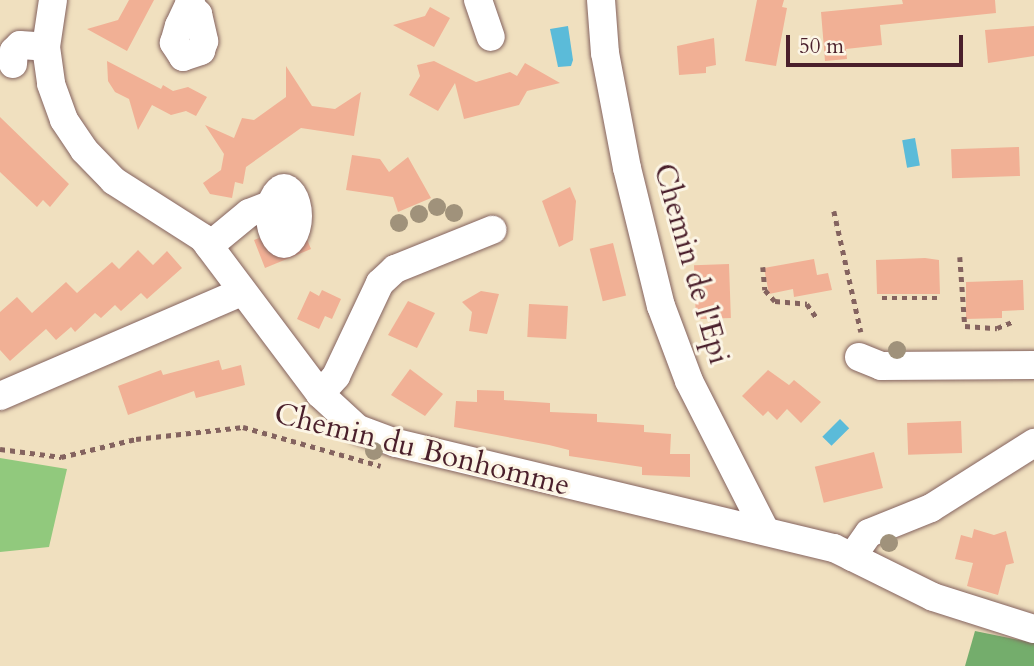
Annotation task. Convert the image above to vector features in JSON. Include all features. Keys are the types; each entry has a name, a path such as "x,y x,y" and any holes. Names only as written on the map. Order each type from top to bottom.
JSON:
{"street":[{"path":"53,0 46,47 55,96 64,120 84,150 114,181 170,214 209,246 320,394 358,429 396,443 734,527 765,530 852,557 933,597 1034,629"},
{"path":"478,0 491,37"},
{"name":"Chemin de l'Epi","path":"601,0 605,52 622,142 662,306 690,382 765,530"},
{"path":"13,64 14,51 20,45 46,47"},
{"path":"209,246 250,213 271,205"},
{"path":"320,394 336,376 380,283 395,269 492,230"},
{"path":"0,396 242,292"},
{"path":"859,357 881,366 1034,365"},
{"path":"852,557 869,533 931,508 1034,443"}],"path":[{"path":"835,211 860,323 859,357"},
{"path":"960,257 965,326 997,328 1014,321"},
{"path":"763,267 765,290 775,301 807,304 816,317"},
{"path":"882,298 941,298"},
{"name":"Chemin du Bonhomme","path":"0,449 61,457 135,439 243,427 388,468"}],"green space":[{"path":"0,458 67,469 49,547 0,552"},
{"path":"975,631 1034,643 1034,666 965,666"}],"water":[{"path":"568,26 573,60 571,66 558,67 550,29"},
{"path":"915,138 920,166 907,168 902,140"},
{"path":"840,419 849,428 832,446 822,437"}],"building":[{"path":"129,0 154,0 127,51 87,29 118,20"},
{"path":"757,0 784,0 782,7 787,8 776,66 745,61"},
{"path":"902,0 995,0 996,13 880,25 882,45 846,49 847,59 825,61 821,12 903,4"},
{"path":"430,7 450,18 434,47 393,25 425,16"},
{"path":"1034,26 1034,56 988,63 985,30"},
{"path":"714,38 716,65 706,67 706,73 679,75 677,46"},
{"path":"107,61 161,89 163,85 173,91 188,87 207,97 196,116 186,111 171,115 152,105 138,130 129,99 115,92 108,81"},
{"path":"434,61 476,82 510,72 517,76 525,63 560,83 527,91 519,105 464,119 455,83 438,111 409,95 420,76 417,65"},
{"path":"286,66 312,106 335,109 361,92 354,136 301,128 246,167 243,184 235,182 232,198 210,194 203,183 221,170 224,154 205,125 234,138 242,118 254,120 286,97"},
{"path":"0,117 69,184 50,207 43,200 37,207 0,172"},
{"path":"1019,147 1020,176 952,178 951,149"},
{"path":"352,155 380,159 389,172 408,157 431,198 398,212 393,197 346,190"},
{"path":"570,187 576,201 573,240 559,247 542,201"},
{"path":"302,227 311,249 265,268 254,240 282,229 285,235"},
{"path":"613,243 626,295 603,301 590,249"},
{"path":"138,250 153,265 167,251 182,268 147,299 141,293 121,311 115,305 101,318 95,313 75,332 71,327 56,340 46,329 10,361 0,350 0,312 17,297 32,313 66,282 77,293 112,262 119,269"},
{"path":"814,259 817,275 828,273 832,290 794,297 793,289 769,294 764,268"},
{"path":"876,260 939,260 940,294 877,294"},
{"path":"729,264 731,318 696,319 694,265"},
{"path":"1023,280 1024,310 1002,311 1002,318 966,319 966,282"},
{"path":"322,290 341,299 332,319 325,316 319,329 297,319 310,291 319,296"},
{"path":"481,291 499,294 487,334 469,331 472,312 462,302"},
{"path":"408,301 435,313 417,348 388,335"},
{"path":"529,304 568,306 566,339 527,337"},
{"path":"219,360 222,370 241,365 245,385 196,398 194,391 128,415 118,386 161,370 163,375"},
{"path":"410,369 443,394 425,416 391,395"},
{"path":"768,370 789,385 794,380 821,402 801,423 787,409 777,420 768,411 763,416 742,396"},
{"path":"477,390 504,391 504,400 550,403 550,412 597,414 597,422 644,425 644,432 671,434 670,454 690,454 690,477 642,475 642,467 569,456 569,450 454,427 456,401 477,402"},
{"path":"961,421 962,453 908,455 907,423"},
{"path":"874,452 883,488 824,503 815,467"},
{"path":"974,529 994,535 1006,531 1014,563 1006,565 998,595 967,586 973,563 955,559 961,535 972,538"}]}
